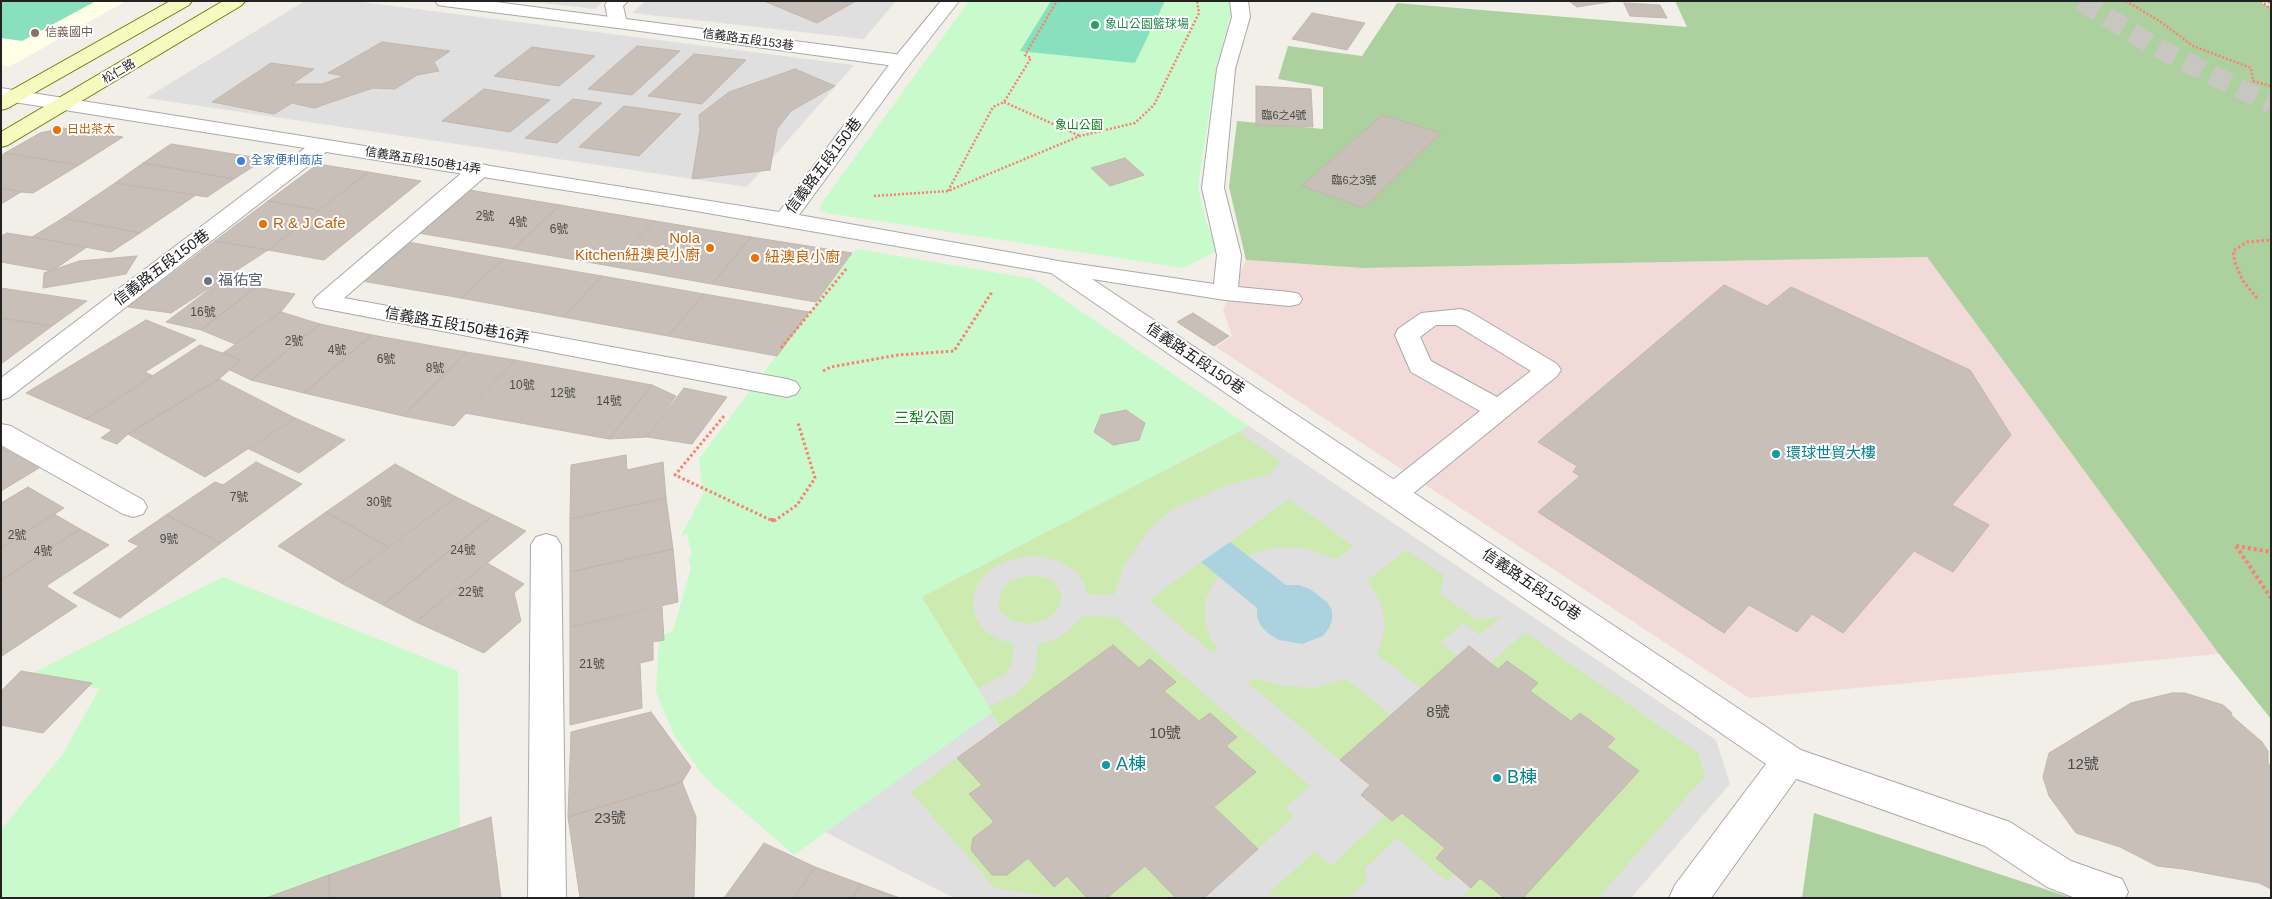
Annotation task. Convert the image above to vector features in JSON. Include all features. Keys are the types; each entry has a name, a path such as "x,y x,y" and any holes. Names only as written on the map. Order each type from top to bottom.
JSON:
{"street":[{"name":"松仁路","path":"5,98 183,1"},
{"name":"松仁路","path":"1,141 236,1"},
{"name":"信義路五段153巷","path":"444,1 902,61"},
{"path":"618,23 614,5 619,1"},
{"name":"信義路五段150巷","path":"950,1 902,61 784,220 1058,267 1396,493 1789,761 1997,834 2060,875 2109,892"},
{"path":"1225,292 1229,255 1213,188 1226,69 1241,17 1239,1"},
{"name":"信義路五段150巷14弄","path":"5,98 62,104 784,220"},
{"name":"信義路五段150巷","path":"1,391 322,145"},
{"name":"信義路五段150巷16弄","path":"479,170 325,302 787,388"},
{"path":"1058,267 1225,292 1290,299"},
{"path":"1396,493 1499,410 1548,370 1462,318 1430,318 1407,335 1420,366 1499,410"},
{"path":"1,433 134,507"},
{"path":"546,545 547,898"},
{"path":"1688,898 1789,761"}],"path":[{"path":"948,191 993,107 1004,102 1031,58 1025,54 1057,1"},
{"path":"870,196 948,191 1080,136 1135,123 1154,105 1199,13 1196,1"},
{"path":"2126,1 2161,22 2194,46 2251,68 2253,80 2271,86"},
{"path":"2260,1 2271,9"},
{"path":"2264,1 2271,3"},
{"path":"1004,102 1080,136"},
{"path":"2257,298 2243,281 2235,263 2233,251 2247,242 2271,240"},
{"path":"2271,552 2236,546 2271,598"}],"shaded area":[{"name":"信義國中","path":"1,1 126,1 9,67 1,65"},
{"path":"305,1 354,1 854,65 747,187 146,98"},
{"path":"525,1 604,1 595,9"},
{"path":"646,1 896,1 864,39 632,13"},
{"path":"1927,257 2219,654 1749,698 1216,347 1232,336 1223,310 1246,260 1363,268"},
{"path":"1249,426 1716,740 1730,784 1631,898 954,898 825,832 992,712 921,597"}],"green space":[{"path":"1,1 96,1 22,41 1,38"},
{"name":"象山公園","path":"969,1 1234,1 1216,69 1198,187 1206,221 1217,251 1183,268 827,213 820,210 821,204"},
{"name":"象山公園籃球場","path":"1051,1 1165,1 1135,63 1020,51"},
{"path":"1675,1 2258,1 2271,8 2271,719 2219,654 1927,257 1363,268 1246,260 1229,187 1237,121 1323,129 1323,87 1278,79 1288,46 1362,56 1397,3 1687,27"},
{"name":"三犁公園","path":"856,249 1034,279 1249,426 922,597 992,712 794,855 705,778 674,735 656,692 659,636 673,631 691,568 688,558 692,556 687,534 681,536 703,494 699,459"},
{"path":"1239,432 1280,461 1271,474 1231,484 1172,509 1151,527 1125,564 1114,595 1087,594 1083,581 1074,570 1060,562 1044,557 1027,556 1010,560 994,567 983,577 975,590 973,604 975,617 984,630 998,639 1014,644 1012,664 1006,674 978,688 921,597"},
{"path":"1289,499 1353,546 1336,559 1304,548 1277,547 1247,555 1230,542"},
{"path":"1406,550 1444,575 1440,594 1477,620 1502,616 1480,635 1463,623 1440,643 1457,656 1421,688 1376,654 1385,629 1382,607 1371,585 1366,581"},
{"path":"1201,562 1218,576 1205,600 1205,622 1213,644 1218,649 1213,653 1149,600"},
{"path":"1028,575 1047,578 1054,582 1062,597 1057,611 1050,618 1031,624 1012,621 999,610 998,602 1003,587 1010,581"},
{"path":"223,577 458,671 460,843 303,898 1,898 1,830 63,754 99,689 31,674"},
{"path":"1081,616 1116,617 1310,786 1285,808 1294,816 1258,849 1214,807 1226,746 1237,737 1210,713 1199,721 1164,691 1175,682 1150,660 1139,668 1113,645 1001,727 988,707 1015,694 1029,682 1036,667 1038,644 1051,641 1066,633 1079,621"},
{"path":"1525,632 1698,753 1705,776 1598,898 1523,898 1639,771 1607,747 1615,739 1581,713 1571,721 1530,691 1538,683 1507,661 1498,669 1491,663"},
{"path":"1255,678 1283,686 1313,688 1346,679 1391,715 1340,760 1248,683"},
{"path":"957,758 982,785 969,795 994,822 973,838 971,850 992,875 1007,875 1028,858 1054,887 1067,876 1087,898 1057,898 995,888 911,792"},
{"path":"1402,813 1445,848 1436,858 1455,874 1447,882 1397,838 1365,868 1366,881 1349,898 1274,898 1269,893 1315,851 1331,866 1385,815 1392,821"},
{"path":"1814,813 2072,898 1802,898"},
{"path":"1145,866 1176,898 1107,898"},
{"path":"1480,878 1504,898 1466,898 1464,895"}],"water":[{"path":"1230,542 1286,585 1299,585 1310,589 1327,602 1332,610 1332,620 1323,636 1302,644 1279,640 1261,626 1257,617 1257,608 1201,562"}],"building":[{"path":"764,1 856,1 817,23"},
{"path":"1569,1 1615,1 1577,7"},
{"path":"1624,3 1660,5 1667,18 1630,16"},
{"path":"1312,13 1365,23 1347,50 1292,39"},
{"path":"382,42 450,51 434,62 439,71 417,75 395,89 373,88 314,108 292,103 274,114 212,102 271,63 314,69 292,84 322,84 344,76 328,73"},
{"path":"637,46 680,51 632,95 588,89"},
{"path":"532,47 595,56 559,86 494,76"},
{"path":"694,54 746,60 702,104 648,96"},
{"path":"795,69 835,86 791,111 777,129 770,170 692,179 700,130 699,115 729,92"},
{"path":"1256,86 1311,89 1313,127 1256,125"},
{"path":"484,89 550,100 510,132 442,121"},
{"path":"573,99 602,103 557,143 525,138"},
{"path":"624,106 681,114 639,156 579,147"},
{"path":"1382,115 1441,133 1364,208 1302,186"},
{"path":"62,128 123,137 79,165 5,153 40,133"},
{"path":"171,144 265,159 234,179 143,163"},
{"path":"5,153 79,165 33,193 21,192 1,188 1,156"},
{"path":"1125,158 1144,175 1110,186 1091,168"},
{"path":"143,163 234,179 207,197 115,183"},
{"path":"318,164 368,172 319,210 268,201"},
{"path":"368,172 421,181 324,260 268,250"},
{"path":"115,183 196,195 140,233 63,218"},
{"path":"1,188 21,192 1,204"},
{"path":"469,190 560,205 513,249 418,233"},
{"path":"268,201 319,210 268,250 215,241"},
{"path":"560,205 655,221 610,266 513,249"},
{"path":"63,218 140,233 111,252 32,237"},
{"path":"655,221 751,237 712,284 610,266"},
{"path":"7,233 87,247 52,271 1,262 1,236"},
{"path":"751,237 852,253 816,302 712,284"},
{"path":"215,241 268,250 171,313 128,307"},
{"path":"408,242 503,259 461,298 362,281"},
{"path":"137,256 126,274 43,288 44,273 79,261"},
{"path":"503,259 602,276 563,317 461,298"},
{"path":"602,276 704,294 668,336 563,317"},
{"path":"222,280 256,287 201,330 166,322"},
{"name":"環球世貿大樓","path":"1724,285 1767,306 1791,287 1970,370 2011,435 1952,505 1989,525 1953,572 1914,551 1843,633 1812,614 1797,632 1749,605 1724,633 1538,512 1580,476 1573,472 1577,466 1538,442"},
{"path":"256,287 295,294 281,312 235,344 201,330"},
{"path":"1,288 87,301 52,326 1,318"},
{"path":"704,294 809,312 777,356 668,336"},
{"path":"281,312 320,324 251,380 230,370 241,360 223,353"},
{"path":"1193,313 1229,336 1214,346 1177,322"},
{"path":"1,318 52,326 1,364"},
{"path":"146,320 196,340 145,372 153,376 86,419 26,393"},
{"path":"320,324 372,335 304,393 251,380"},
{"path":"372,335 466,352 403,416 304,393"},
{"path":"200,345 241,360 219,379 128,434 117,444 101,438 112,430 86,419"},
{"path":"466,352 515,360 454,426 403,416"},
{"path":"515,360 652,385 609,439 465,413"},
{"path":"219,379 295,418 205,477 128,434"},
{"path":"652,385 676,396 647,437 609,439"},
{"path":"684,388 727,397 692,444 647,437"},
{"path":"1126,410 1145,423 1139,440 1113,445 1094,432 1101,415"},
{"path":"295,418 345,440 299,473 249,449"},
{"path":"1,447 39,468 1,491"},
{"path":"626,455 627,470 663,462 666,498 570,519 571,465"},
{"path":"256,462 302,484 221,543 166,515 215,482 223,485"},
{"path":"395,464 456,497 388,547 326,512"},
{"path":"28,487 64,508 1,548 1,503"},
{"path":"456,497 493,515 383,605 341,583"},
{"path":"666,498 673,549 570,572 570,519"},
{"path":"326,512 388,547 341,583 278,546"},
{"path":"54,514 80,529 1,580 1,548"},
{"path":"166,515 221,543 120,618 73,593 139,546 128,541"},
{"path":"493,515 526,531 416,622 383,605"},
{"path":"80,529 109,545 46,586 77,606 2,656 1,580"},
{"path":"673,549 678,602 570,627 570,572"},
{"path":"487,563 524,584 514,593 521,621 484,653 416,622"},
{"path":"662,607 664,640 653,642 653,660 640,663 642,708 570,725 570,627"},
{"name":"A棟","path":"1113,645 1139,668 1150,659 1176,682 1164,691 1199,721 1210,713 1237,737 1226,746 1256,772 1214,807 1258,849 1204,898 1176,898 1145,866 1107,898 1087,898 1067,876 1054,887 1028,858 1007,875 992,875 971,850 973,838 994,822 969,794 982,785 957,758"},
{"name":"B棟","path":"1469,646 1498,669 1507,661 1538,683 1530,691 1571,721 1580,713 1615,739 1607,747 1639,771 1523,898 1504,898 1480,878 1471,888 1436,858 1445,848 1402,813 1392,821 1361,795 1370,785 1340,760"},
{"path":"21,671 92,683 43,733 1,725 1,691"},
{"path":"2172,693 2185,693 2223,705 2231,712 2232,716 2262,742 2268,751 2268,763 2271,767 2271,889 2259,883 2157,866 2120,847 2076,833 2049,796 2043,777 2049,753 2131,703"},
{"path":"651,712 691,767 682,782 568,817 571,732"},
{"path":"682,782 696,817 694,898 580,898 568,817"},
{"path":"491,817 501,898 329,898 329,875"},
{"path":"764,843 815,867 794,898 724,898"},
{"path":"815,867 861,884 853,898 794,898"},
{"path":"329,875 329,898 266,898"},
{"path":"861,884 900,898 853,898"}],"tunnel":[{"path":"2081,1 2152,45 2271,104"}],"place":[{"name":"象山公園籃球場","path":"1095,25"},
{"name":"信義國中","path":"35,33"},
{"name":"日出茶太","path":"57,130"},
{"name":"全家便利商店","path":"241,161"},
{"name":"R & J Cafe","path":"263,224"},
{"name":"Nola Kitchen紐澳良小廚","path":"710,248"},
{"name":"紐澳良小廚","path":"755,258"},
{"name":"福佑宮","path":"208,281"},
{"name":"環球世貿大樓","path":"1776,454"},
{"name":"A棟","path":"1106,765"},
{"name":"B棟","path":"1497,778"}]}
